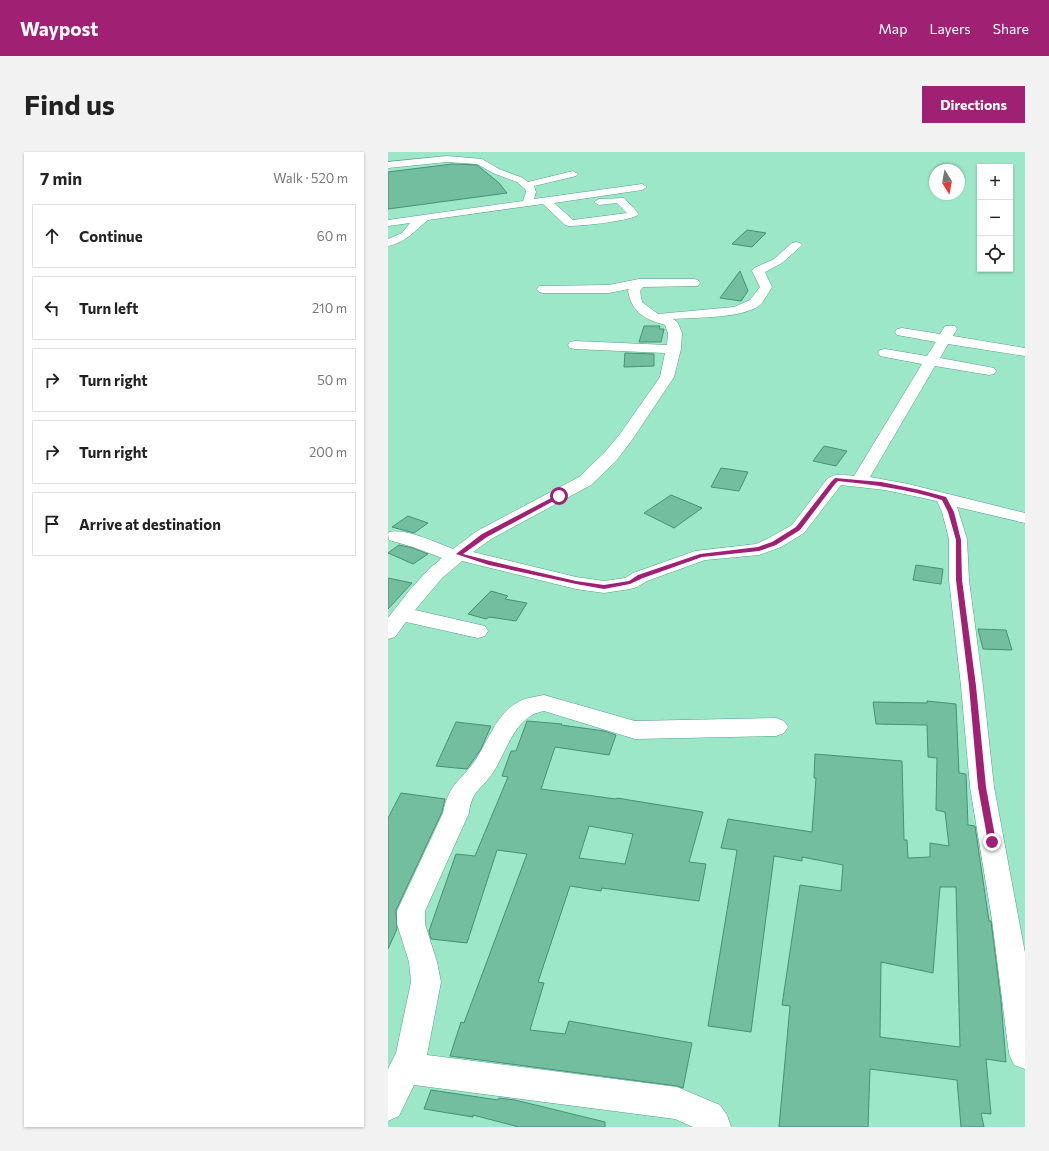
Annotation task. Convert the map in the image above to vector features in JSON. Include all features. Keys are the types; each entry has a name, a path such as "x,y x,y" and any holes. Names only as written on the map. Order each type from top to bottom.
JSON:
{"street":[{"path":"388,165 448,160 479,161 496,171 520,180 527,185 531,192 527,204"},
{"path":"403,163 411,171"},
{"path":"527,185 573,174"},
{"path":"514,214 639,188 621,179"},
{"path":"546,207 573,223 624,217 634,214 622,201 603,196 586,185"},
{"path":"411,222 527,204 546,207 603,196"},
{"path":"471,198 482,210"},
{"path":"388,243 406,235 411,222 423,206"},
{"path":"401,211 411,222"},
{"path":"406,235 411,222"},
{"path":"656,318 677,314 722,312 747,308 756,302 757,298 766,287 758,271 778,261 796,245"},
{"path":"543,289 609,289 639,283 694,282"},
{"path":"388,632 401,614 435,574 484,535 585,481 610,457 626,437 667,377 674,349 674,328 671,323 656,318 639,307 636,302 634,291 639,283"},
{"path":"902,332 947,334 1025,352"},
{"path":"859,481 947,334"},
{"path":"575,345 674,349"},
{"path":"885,353 988,371"},
{"path":"396,536 457,556 576,583 604,587 630,583 640,576 702,555 759,549 774,543 798,529 833,483 837,480 859,481 920,491 1025,518"},
{"path":"944,498 951,512 958,540 959,580 972,686 982,787 1006,920 1025,1054"},
{"path":"401,614 478,631"},
{"path":"388,1105 411,1055 426,982 423,962 411,924 411,911 456,813 458,799 466,786 485,765 503,731 518,713 526,706 534,703 550,704 635,730 776,727"},
{"path":"405,1068 676,1103 708,1117 715,1127"}],"building":[{"path":"452,164 477,165 499,183 507,193 388,209 388,172"},
{"path":"747,230 766,233 752,247 732,244"},
{"path":"740,271 748,291 741,301 720,298"},
{"path":"644,326 660,326 659,329 664,329 661,342 639,342"},
{"path":"625,353 654,354 654,366 624,367"},
{"path":"824,446 847,451 836,466 813,461"},
{"path":"721,468 748,472 739,491 711,487"},
{"path":"671,495 702,508 674,528 644,513"},
{"path":"408,516 428,523 414,533 392,527"},
{"path":"399,545 413,548 428,554 413,564 388,553"},
{"path":"916,565 943,569 941,584 913,580"},
{"path":"388,578 412,583 388,609"},
{"path":"491,591 508,596 505,599 527,603 516,621 489,617 486,619 468,614"},
{"path":"978,629 1006,630 1012,650 983,649"},
{"path":"927,701 956,704 959,773 966,774 968,825 975,826 989,921 991,921 1001,1001 1006,1062 986,1059 991,1114 981,1113 984,1127 961,1127 957,1080 870,1069 868,1127 779,1127 790,1006 782,1005 800,885 841,891 843,865 802,857 802,861 774,856 751,1032 708,1026 737,850 721,848 728,819 812,832 816,778 814,778 815,754 902,761 904,840 907,840 908,858 930,857 930,843 949,846 945,812 936,810 937,758 928,757 927,725 876,724 873,702 927,703","holes":["940,887 956,887 960,1047 880,1037 881,962 933,973"]},
{"path":"527,721 562,724 561,725 604,731 616,735 609,755 555,747 541,789 617,798 703,812 689,862 706,864 699,901 602,888 601,891 570,886 538,982 544,983 530,1030 565,1034 569,1021 692,1043 683,1088 450,1056 461,1022 464,1023 527,854 497,850 467,943 431,939 429,931 456,854 475,856 508,777 502,776 511,751 516,751","holes":["589,826 633,834 625,864 579,858"]},
{"path":"456,722 491,726 481,749 467,769 436,766"},
{"path":"401,793 445,799 442,812 396,910 397,929 388,949 388,818"},
{"path":"431,1090 498,1100 499,1098 515,1100 605,1122 605,1127 519,1127 473,1115 473,1117 424,1109"}],"route":[{"path":"559,496 484,535 459,554 489,563 576,583 604,587 619,583 630,583 640,576 662,570 702,555 759,549 774,543 798,529 833,483 837,480 881,484 920,491 944,498 951,512 958,540 959,580 972,686 982,787 992,842"}]}
